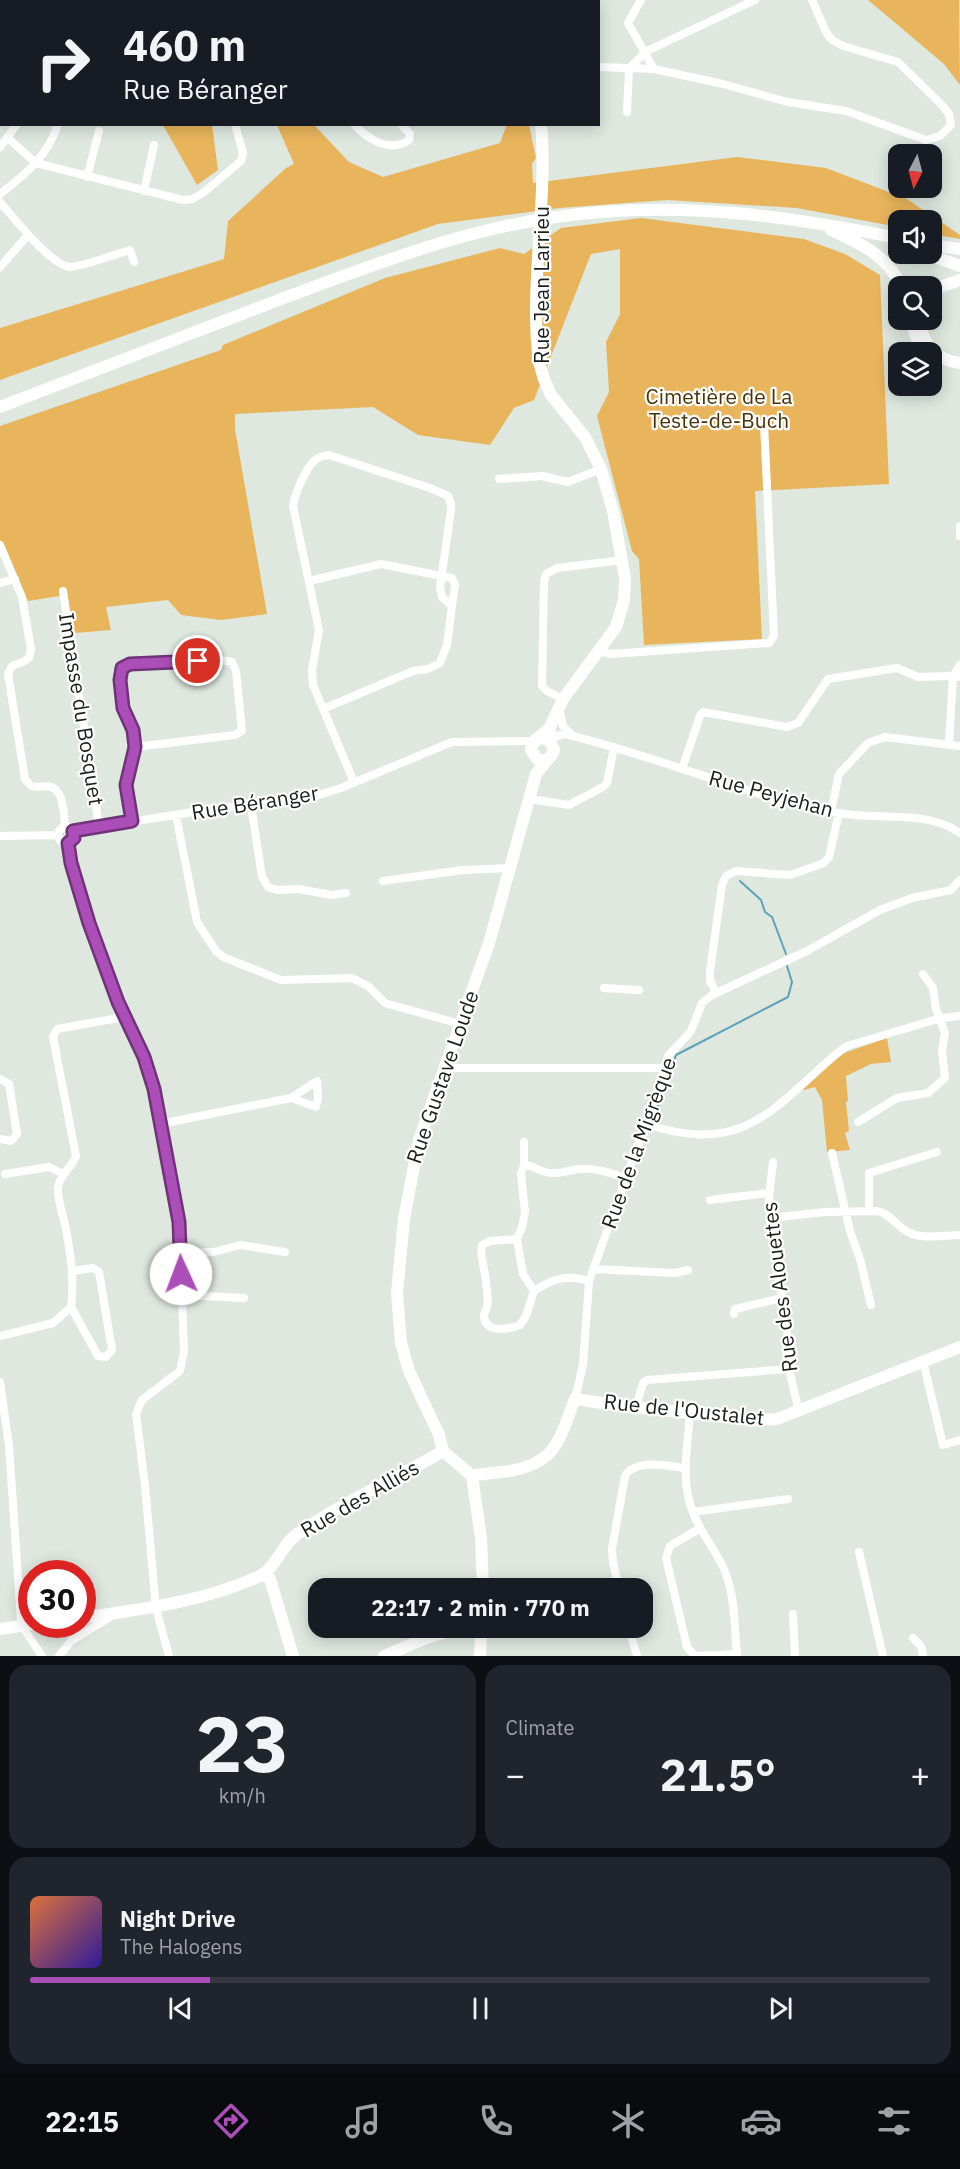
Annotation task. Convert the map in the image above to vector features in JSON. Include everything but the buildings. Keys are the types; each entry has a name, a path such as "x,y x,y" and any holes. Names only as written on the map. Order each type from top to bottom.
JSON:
{"street":[{"path":"641,0 628,23 654,69"},
{"path":"627,112 629,69 645,52 755,0"},
{"path":"600,67 654,69 723,84 788,102 846,111 926,140 940,136 951,125 949,114 941,104 898,62 843,46 832,39 826,32 812,0"},
{"path":"0,147 16,126"},
{"path":"0,194 43,157 57,126"},
{"path":"8,138 36,163 183,200 193,199 204,192 241,161 243,153 236,126"},
{"path":"356,126 375,141 395,145 409,140 410,134 403,126"},
{"name":"Rue Jean Larrieu","path":"534,748 550,727 561,703 614,630 620,616 625,589 623,560 601,469 585,437 551,395 539,362 538,252 544,163 541,126"},
{"path":"87,177 99,130"},
{"path":"144,191 154,145"},
{"path":"0,202 28,235 59,264 71,267 130,250 134,262"},
{"path":"0,406 389,259 444,241 525,223 598,212 677,209 766,215 888,236"},
{"path":"813,222 871,249 889,266 895,276"},
{"path":"858,230 888,240"},
{"path":"0,267 28,235"},
{"path":"942,246 960,249"},
{"path":"942,259 960,266"},
{"path":"942,286 960,280"},
{"path":"923,330 924,338 931,350 943,358 960,363"},
{"path":"942,364 960,370"},
{"path":"598,651 611,654 769,643 774,636 764,423"},
{"path":"354,782 312,678 319,630 293,502 312,463 329,455 448,496 451,510 440,592 452,606"},
{"path":"499,479 542,476 568,482 601,469"},
{"path":"960,526 960,536"},
{"path":"0,545 25,608 31,654 26,661 12,666 8,678 25,779 31,786 50,786 57,790 74,838 68,843"},
{"path":"561,703 543,686 546,574 557,568 623,560"},
{"path":"309,580 381,564 448,576 454,581 444,656 435,667 413,671 323,709"},
{"path":"0,583 15,579"},
{"name":"Impasse du Bosquet","path":"63,591 99,826"},
{"path":"132,821 126,785 135,747 133,730 123,708 120,680 122,668 130,664 220,660 232,662 236,671 242,731 235,735 135,747"},
{"path":"949,744 956,676 960,665"},
{"path":"682,769 703,712 787,727 798,723 828,679 897,668 918,677 956,676"},
{"name":"Rue Peyjehan","path":"561,703 561,719 565,730 584,740"},
{"name":"Rue Jean Larrieu","path":"550,727 550,748"},
{"path":"716,992 711,985 710,971 722,885 726,876 736,871 794,874 824,863 829,856 839,774 868,743 885,737 960,746"},
{"path":"542,738 550,748 540,760 534,748 542,738"},
{"name":"Rue Peyjehan","path":"550,748 566,740 584,740 614,747 777,799 835,812 930,820 960,832"},
{"name":"Rue Béranger","path":"69,829 295,801 354,782 452,742 501,742 534,748"},
{"path":"530,798 569,805 603,787 607,783 614,747"},
{"name":"Rue Gustave Loude","path":"534,748 536,774"},
{"name":"Rue Gustave Loude","path":"443,1451 439,1435 405,1361 399,1331 398,1293 404,1219 411,1171 443,1066 489,943 536,774 550,748"},
{"path":"251,805 262,877 268,887 277,890 299,889 331,895 346,893"},
{"path":"176,815 197,922 216,951 224,957 281,980 358,979 385,1003 460,1024"},
{"path":"58,835 60,830 69,829"},
{"path":"0,836 58,835"},
{"path":"58,835 61,841 68,843"},
{"path":"68,843 71,863 89,923 124,1017 148,1068 179,1222 184,1352 180,1371 142,1400 136,1414 146,1486 156,1608 168,1656"},
{"path":"383,881 452,871 511,868"},
{"name":"Rue de la Migrèque","path":"472,1476 512,1471 541,1462 558,1442 574,1399 584,1358 589,1281 661,1081 663,1068 668,1056 691,1031 702,1003 716,992 807,951 880,910 912,898 951,890 960,880"},
{"path":"858,1122 897,1098 928,1093 943,1081 945,1075 942,1051 945,1033 936,1009 933,988 923,974"},
{"path":"604,988 639,990"},
{"path":"645,1124 671,1132 688,1134 716,1134 738,1130 772,1110 847,1046 941,1018 960,1016"},
{"path":"72,1271 93,1268 99,1272 112,1350 106,1357 98,1356 71,1307 74,1288 58,1189 63,1174 73,1164 76,1156 53,1038 57,1029 124,1017"},
{"path":"443,1066 453,1068 663,1068"},
{"path":"0,1079 9,1084 17,1134 11,1141 0,1139"},
{"path":"160,1124 291,1098"},
{"path":"524,1142 524,1165 521,1174 525,1212 517,1239 523,1274 534,1291"},
{"path":"869,1210 869,1173 937,1152"},
{"path":"832,1153 871,1305"},
{"name":"Rue des Alouettes","path":"773,1162 769,1193 770,1218 788,1337 789,1369 799,1412"},
{"path":"524,1165 550,1173 577,1169 601,1170 626,1179"},
{"path":"5,1174 49,1167 63,1174"},
{"path":"710,1200 769,1193"},
{"path":"770,1218 869,1210 884,1213 905,1231 913,1234 960,1235"},
{"path":"517,1239 490,1241 482,1245 488,1306 484,1315 487,1324 495,1329 520,1325 526,1316 534,1291 553,1280 575,1277 589,1281"},
{"path":"180,1253 214,1252 240,1245 285,1252"},
{"path":"593,1269 675,1273 688,1270"},
{"path":"182,1294 244,1298"},
{"path":"734,1314 735,1309 782,1298"},
{"path":"0,1336 53,1323 71,1307"},
{"name":"Rue de l'Oustalet","path":"574,1399 769,1420 799,1412 960,1347"},
{"path":"923,1361 943,1445 960,1440"},
{"path":"636,1407 643,1383 647,1380 789,1369"},
{"path":"0,1382 21,1560"},
{"path":"690,1413 686,1468 688,1495 699,1529 723,1566 732,1593 737,1655 695,1656 687,1647 666,1558 670,1546 699,1529"},
{"path":"443,1451 472,1476 481,1538 483,1578"},
{"name":"Rue des Alliés","path":"263,1575 296,1535 363,1494 443,1451"},
{"path":"617,1578 612,1549 625,1476 632,1468 641,1465 686,1468"},
{"path":"693,1512 788,1499"},
{"path":"859,1552 883,1656"},
{"path":"96,1616 156,1608 198,1599 263,1575 270,1579 293,1656"},
{"path":"58,1656 71,1641 116,1613"},
{"path":"793,1614 795,1656"},
{"path":"0,1629 18,1626"},
{"path":"34,1638 42,1656"},
{"path":"384,1656 427,1638"},
{"path":"480,1656 481,1638"},
{"path":"632,1638 637,1656"},
{"path":"913,1638 921,1646 923,1656"}],"green space":[{"path":"868,0 959,0 960,85 944,64"},
{"path":"164,126 212,126 218,170 197,185"},
{"path":"277,126 315,126 349,162 383,177 500,143 506,126 529,126 536,158 532,164 533,183 737,157 826,168 888,192 888,198 907,199 923,210 888,210 888,225 797,208 667,200 560,208 438,224 0,380 0,328 224,259 228,221 286,168 294,164"},
{"name":"Cimetière de La Teste-de-Buch","path":"641,218 804,239 845,254 880,275 889,484 755,491 762,639 644,645 639,559 632,551 597,416 609,392 606,342 620,314 620,249 591,254 534,400 514,408 490,445 418,435 373,407 235,414 235,429 267,614 221,620 181,615 168,600 106,607 111,630 75,633 66,595 28,601 0,553 0,426 221,350 223,345 385,278 500,248 524,254 561,228"},
{"path":"942,223 960,235 960,239 942,236"},
{"path":"887,1038 891,1062 871,1064 846,1076 849,1131 845,1133 850,1150 827,1152 822,1100 815,1087 804,1090 802,1088 844,1053"}],"waterway":[{"path":"740,881 761,900 765,912 772,917 786,954"},
{"path":"671,1069 676,1055 788,997 792,982 787,966"},
{"path":"653,1121 670,1071"}],"route":[{"path":"181,1274 179,1222 154,1089 144,1057 124,1017 89,923 71,863 68,843 74,838 73,831 132,821 126,785 135,747 133,730 123,708 120,680 122,668 130,664 198,661"}]}
